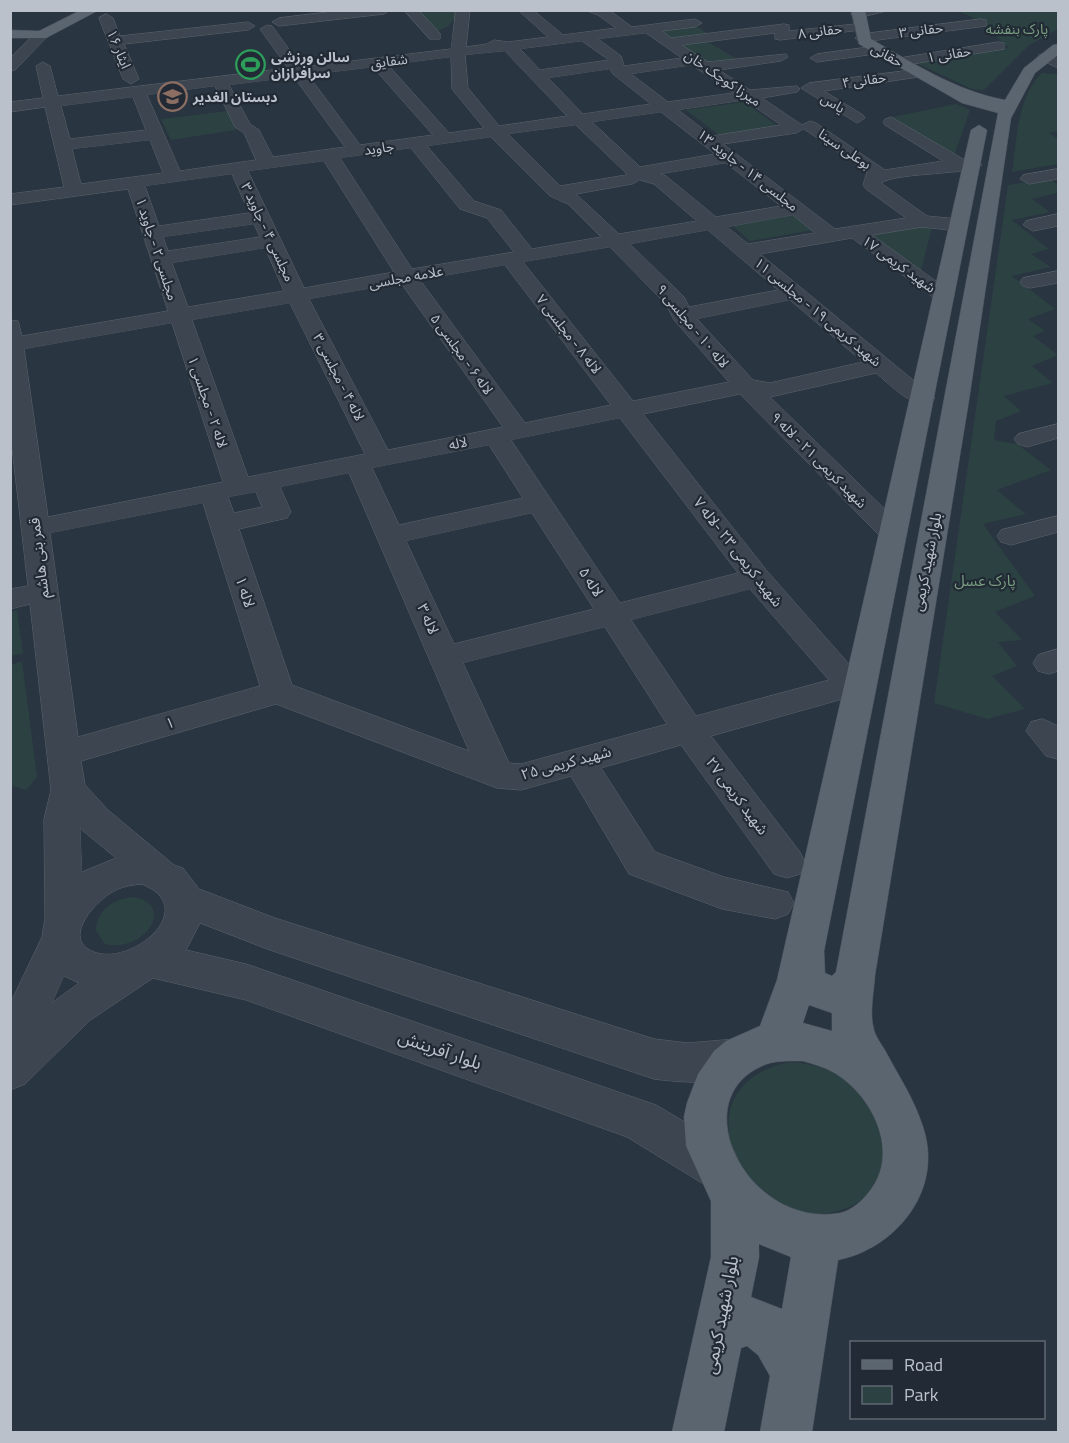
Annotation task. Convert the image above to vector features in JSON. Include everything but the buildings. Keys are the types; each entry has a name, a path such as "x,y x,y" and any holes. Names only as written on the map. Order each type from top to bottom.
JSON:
{"main road":[{"path":"10,34 41,34 99,14"},
{"name":"حقانی","path":"859,22 877,50 939,83 996,102"},
{"path":"1016,64 1043,42 1059,33"},
{"name":"بلوار شهید کریمی","path":"755,1051 789,1008 805,953 892,533 924,398 958,225 966,165 996,102 1029,71 1052,61 1059,48"},
{"name":"بلوار شهید کریمی","path":"883,1090 853,1032 852,1006 855,975 996,102"},
{"path":"805,953 805,981 814,988 829,994 843,994 850,988 855,975"},
{"path":"803,1042 833,1050 860,1066 883,1090 899,1116 906,1145 905,1174 894,1201 875,1222 849,1235 818,1239 787,1233 758,1219 726,1182 708,1149 705,1122 709,1098 719,1076 755,1051 803,1042"},
{"name":"بلوار شهید کریمی","path":"698,1432 735,1257 726,1182"},
{"path":"786,1432 818,1239"},
{"path":"719,1333 735,1321 751,1321 767,1327 781,1343 795,1374"}],"street":[{"path":"116,41 248,26 252,22 340,17 384,10"},
{"path":"410,10 435,36"},
{"name":"لاله ۱۰ - مجلسی ۹","path":"463,10 458,52 460,89 495,131 556,192 575,200 676,302 682,315 746,386"},
{"path":"524,10 561,40"},
{"path":"591,10 602,12 629,31"},
{"path":"674,10 695,23 709,37 745,62"},
{"path":"859,22 884,10"},
{"name":"ایثار ۱۶","path":"99,14 116,41 174,177"},
{"path":"186,18 204,51"},
{"path":"766,18 790,37"},
{"path":"266,22 356,151"},
{"name":"حقانی ۳","path":"859,22 981,23"},
{"name":"حقانی ۸","path":"668,42 709,37 790,37 859,22"},
{"name":"شقایق","path":"10,107 135,85 220,81 695,23"},
{"name":"میرزا کوچک خان","path":"649,29 748,95 803,127"},
{"path":"10,60 41,34"},
{"path":"10,67 41,34"},
{"path":"460,35 475,41 509,46 579,119 636,173"},
{"name":"مجلسی ۱۴ - جاوید ۱۳","path":"586,37 616,59 617,67 665,107 830,235"},
{"name":"حقانی ۱","path":"900,62 999,46"},
{"path":"817,58 877,50"},
{"path":"536,75 617,67 745,62 781,57"},
{"path":"407,58 430,61 459,70"},
{"path":"377,62 445,138"},
{"path":"43,66 54,101 74,191"},
{"name":"حقانی ۴","path":"808,88 920,73"},
{"path":"220,81 243,127 251,130 267,164"},
{"name":"یاس","path":"808,88 857,118"},
{"name":"جاوید","path":"10,200 792,89"},
{"path":"891,122 966,165"},
{"path":"711,141 803,127"},
{"name":"بوعلی سینا","path":"803,127 876,170 872,184 922,221"},
{"path":"64,145 156,134"},
{"name":"لاله ۸ - مجلسی ۷","path":"416,142 468,205 494,214 519,257 627,409"},
{"name":"لاله ۶ - مجلسی ۵","path":"329,155 506,433"},
{"path":"556,192 632,179 636,173 731,157"},
{"path":"875,177 966,165"},
{"name":"مجلسی ۴ - جاوید ۳","path":"238,168 297,296"},
{"name":"شهید کریمی ۱۹ - مجلسی ۱۱","path":"636,173 660,180 880,365 924,398"},
{"path":"1029,179 1059,174"},
{"name":"مجلسی ۲ - جاوید ۱","path":"135,182 179,316"},
{"name":"علامه مجلسی","path":"12,335 179,316 797,209"},
{"path":"151,234 261,217"},
{"path":"1033,225 1059,220"},
{"path":"746,250 922,221 958,225"},
{"name":"شهید کریمی ۱۷","path":"854,231 944,296"},
{"path":"159,259 272,242"},
{"path":"1030,282 1059,277"},
{"path":"682,315 796,293"},
{"name":"لاله ۴ - مجلسی ۳","path":"297,296 369,461"},
{"name":"لاله ۲ - مجلسی ۱","path":"179,316 225,490"},
{"name":"قمر بنی هاشم","path":"12,335 68,790"},
{"name":"لاله","path":"35,528 746,386 770,390 880,365"},
{"name":"شهید کریمی ۲۱ - لاله ۹","path":"746,386 892,533"},
{"name":"شهید کریمی ۲۳ -لاله ۷","path":"627,409 757,578 837,671 860,683"},
{"path":"1027,439 1059,431"},
{"name":"لاله ۵","path":"506,433 539,503 687,729"},
{"name":"لاله ۳","path":"369,461 390,536 497,775"},
{"path":"223,524 277,512 265,482"},
{"name":"لاله ۱","path":"225,490 223,524 278,692"},
{"path":"390,536 539,503"},
{"path":"1011,536 1059,524"},
{"path":"445,657 757,578"},
{"path":"10,599 43,592"},
{"name":"شهید کریمی ۲۵","path":"278,692 497,775 521,777 687,729 860,683"},
{"name":"۱","path":"63,754 278,692"},
{"name":"شهید کریمی ۲۷","path":"687,729 787,864"},
{"path":"579,761 642,863 722,893 775,903"},
{"path":"10,1070 75,1008 168,947 179,932 185,916 185,900 180,888 95,820 68,790"},
{"path":"68,790 62,819 65,951 74,962 87,969 121,972 146,963"},
{"path":"10,1050 73,901 104,877 123,871 141,869 159,872"},
{"path":"185,900 270,933 654,1059 688,1063 755,1051"},
{"name":"بلوار آفرینش","path":"146,963 246,982 640,1120 726,1182"}],"green space":[{"path":"415,11 459,11 449,26 435,32"},
{"name":"پارک بنفشه","path":"958,11 1058,11 1058,29 1028,46 984,90 972,89 914,62 1009,48 978,20"},
{"path":"695,25 713,37 703,39 742,62 710,67 654,30"},
{"path":"1042,73 1058,74 1058,131 1049,133 1058,139 1058,164 1012,172 1023,106 1027,94"},
{"path":"744,102 779,127 719,135 686,110"},
{"path":"956,104 970,110 954,156 892,117"},
{"path":"228,111 236,130 171,140 161,119"},
{"name":"پارک عسل","path":"1049,179 1058,185 1058,193 1032,199 1050,212 1012,220 1049,249 1031,254 1051,267 1012,276 1055,309 1028,319 1045,331 1033,336 1058,355 1032,366 1053,383 1004,396 1021,411 996,421 994,440 1017,444 1051,470 997,490 1026,514 983,524 1035,596 995,612 1022,640 998,642 1017,666 992,676 1025,709 987,719 934,703 1008,185"},
{"path":"794,215 813,230 750,241 732,225"},
{"path":"933,223 920,275 863,233"},
{"path":"17,610 23,653 11,656 11,612"},
{"path":"22,661 37,777 26,790 10,785 11,665"},
{"path":"131,897 145,901 152,908 154,917 151,926 133,942 120,945 105,944 96,931 102,912 112,904"},
{"path":"790,1062 817,1066 834,1072 856,1088 875,1115 881,1131 883,1164 879,1179 870,1192 857,1203 820,1214 787,1208 759,1189 738,1163 729,1133 733,1103 752,1078"}],"place":[{"name":"سالن ورزشی سرافرازان","path":"250,65"},
{"name":"دبستان الغدیر","path":"172,97"}]}
